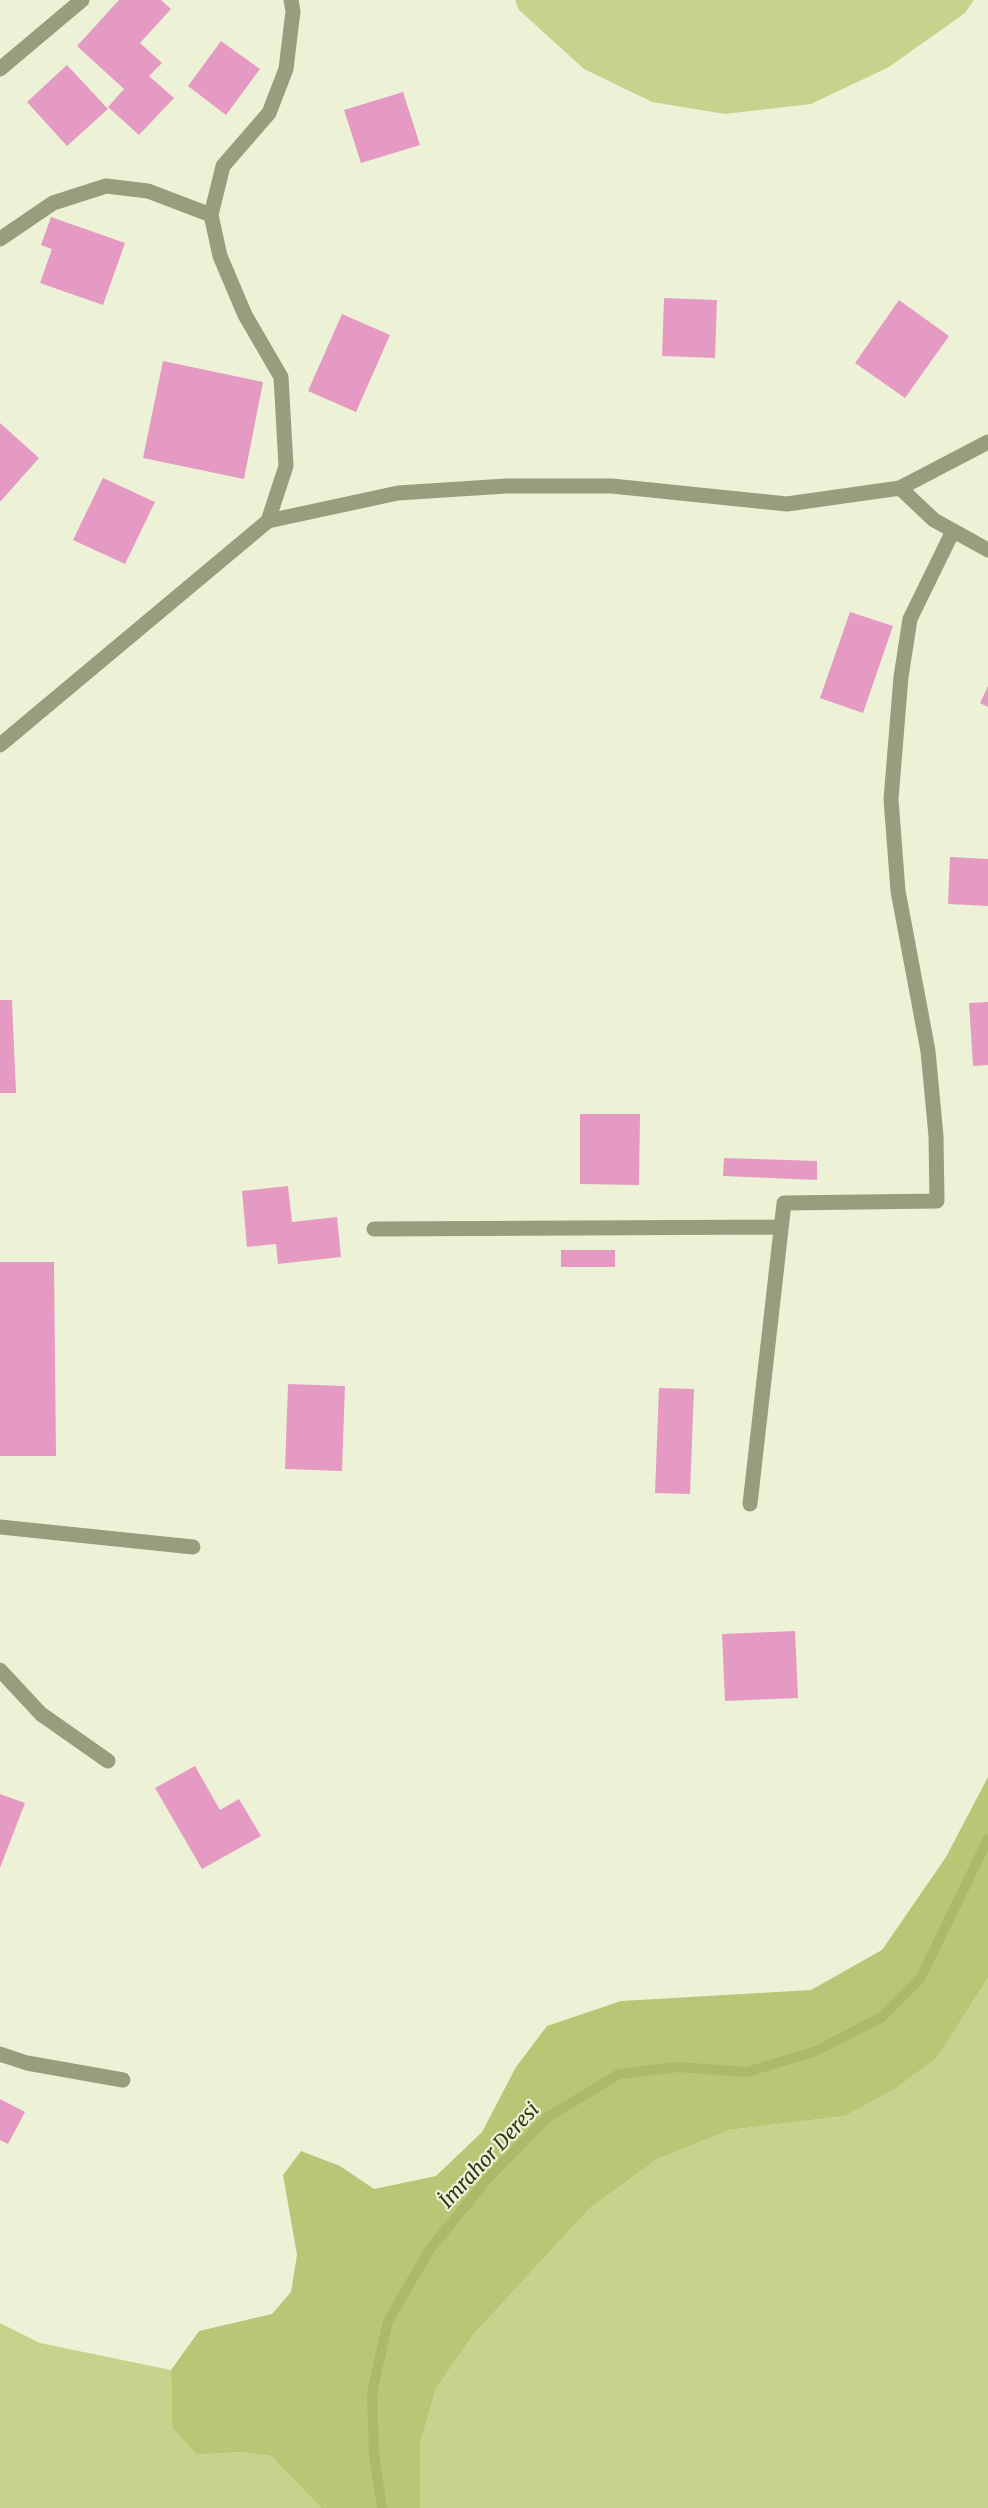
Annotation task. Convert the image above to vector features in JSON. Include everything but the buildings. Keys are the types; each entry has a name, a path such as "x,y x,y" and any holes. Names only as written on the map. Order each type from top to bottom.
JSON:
{"street":[{"path":"0,69 82,0"},
{"path":"268,521 286,466 281,377 245,315 220,256 211,215 223,166 269,113 286,69 294,11 291,0"},
{"path":"0,239 53,202 106,186 148,191 211,215"},
{"path":"0,745 268,521 398,493 506,486 612,486 787,504 900,488 988,442"},
{"path":"900,488 934,520 988,550"},
{"path":"750,1504 783,1203 937,1201 936,1136 928,1051 898,891 891,799 901,676 910,619 953,531"},
{"path":"374,1229 781,1227"},
{"path":"0,1527 193,1547"},
{"path":"0,1670 41,1714 108,1761"},
{"path":"0,2054 27,2063 123,2080"}],"green space":[{"path":"515,0 974,0 965,13 889,67 811,104 725,114 652,102 584,69 519,10"},
{"path":"988,1777 988,1978 937,2058 895,2089 845,2116 729,2130 656,2160 590,2208 473,2335 436,2389 420,2444 420,2508 321,2508 271,2456 241,2452 197,2455 172,2427 171,2370 199,2331 272,2314 291,2292 297,2255 283,2175 301,2151 340,2166 374,2189 436,2176 482,2132 516,2067 547,2026 621,2001 811,1990 882,1950 946,1857"},
{"path":"988,1978 988,2508 420,2508 420,2444 436,2389 473,2335 590,2208 656,2160 729,2130 845,2116 895,2089 937,2058"},
{"path":"0,2323 40,2343 171,2370 172,2426 197,2455 241,2452 271,2456 321,2508 0,2508"}],"waterway":[{"name":"İmrahor Deresi","path":"382,2508 374,2455 372,2393 388,2321 430,2249 490,2176 548,2117 619,2074 678,2067 747,2072 816,2051 882,2017 920,1979 988,1839"}]}
